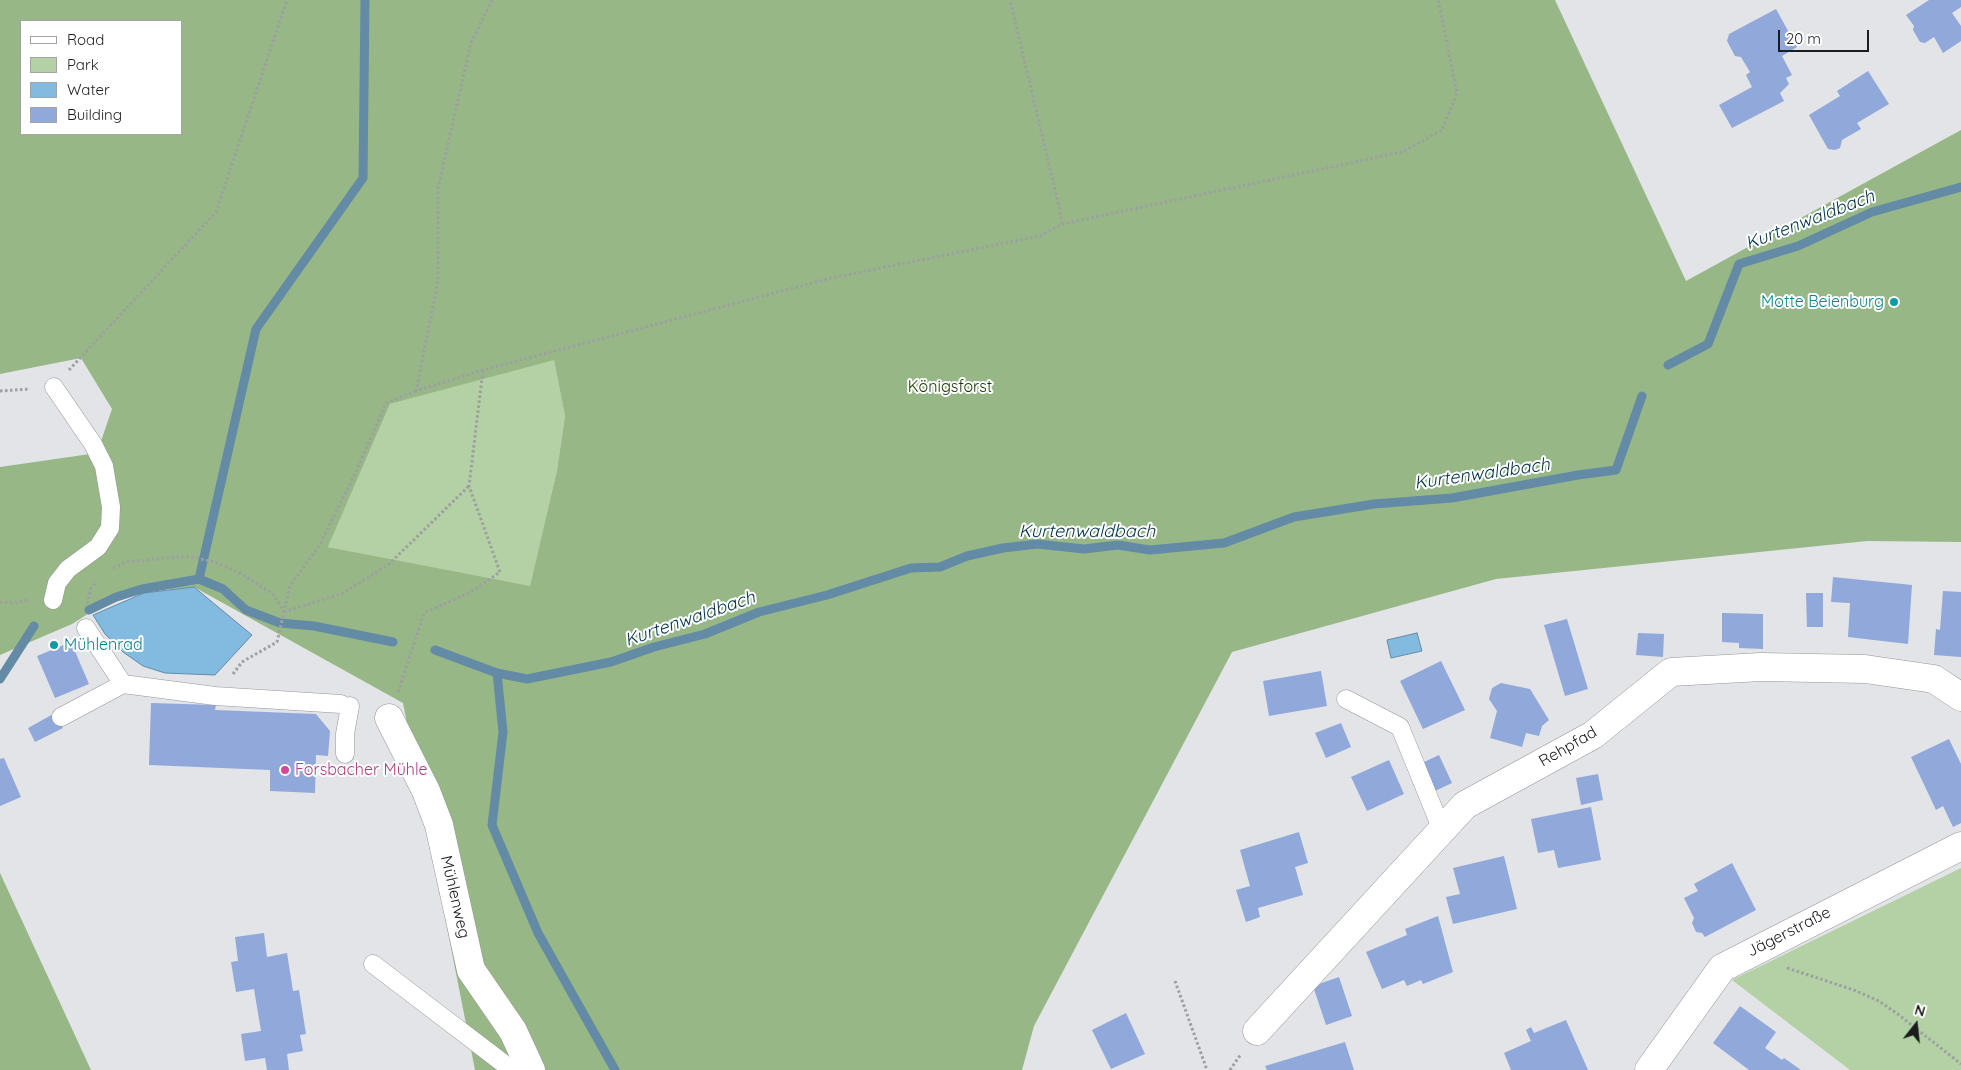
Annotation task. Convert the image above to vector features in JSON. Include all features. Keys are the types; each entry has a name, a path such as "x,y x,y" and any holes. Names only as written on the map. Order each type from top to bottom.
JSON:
{"street":[{"name":"Rehpfad","path":"1257,1031 1465,805 1593,735 1671,672 1761,667 1865,669 1934,679 1961,697"},
{"name":"Mühlenweg","path":"389,718 426,791 439,825 471,970 513,1031 531,1070"},
{"name":"Jägerstraße","path":"1657,1067 1722,968 1742,956 1961,846"}],"lane":[{"path":"53,600 57,583 68,569 98,547 110,528 111,507 104,466 93,444 54,387"},
{"path":"85,621 123,684"},
{"path":"61,716 123,684 215,696 345,705 345,754"},
{"path":"1346,699 1400,727 1442,830"},
{"path":"373,964 512,1070"}],"path":[{"path":"0,391 54,387 216,212 288,0"},
{"path":"416,391 438,281 438,188 471,43 492,0"},
{"path":"1010,0 1062,224"},
{"path":"215,696 242,662 277,642 290,586 319,546 354,476 386,403 416,391 483,370 831,278 1040,236 1062,224 1402,152 1442,130 1457,93 1438,0"},
{"path":"405,672 417,629 424,613 471,592 500,572 469,486 483,370"},
{"path":"284,612 343,593 388,565 469,486"},
{"path":"111,569 127,562 185,556 215,562 240,573 273,594 284,612"},
{"path":"85,621 91,588 99,577"},
{"path":"0,602 13,604"},
{"path":"1742,956 1804,972 1879,1001 1899,1014 1961,1064"},
{"path":"1175,981 1208,1070"}],"green space":[{"name":"Königsforst","path":"0,0 1555,0 1686,281 1961,130 1961,542 1867,541 1496,579 1232,652 1034,1026 1022,1070 475,1070 403,703 194,587 143,592 94,610 72,624 0,655 0,467 97,453 112,409 81,358 0,374","holes":["554,360 565,416 557,470 530,586 328,547 390,404"]},
{"path":"554,359 565,416 557,470 530,587 328,547 390,404"},
{"path":"1961,868 1961,1070 1850,1070 1732,980"},
{"path":"0,873 91,1070 0,1070"}],"water":[{"path":"194,587 252,635 215,675 165,673 143,666 123,652 105,634 93,615 144,593"},
{"path":"1417,633 1422,651 1391,658 1387,640"}],"building":[{"path":"1929,0 1961,0 1961,7 1952,13 1961,26 1961,41 1943,53 1934,37 1925,43 1920,42 1913,30 1914,26 1906,15"},
{"path":"1776,9 1797,47 1782,56 1792,75 1786,78 1789,84 1780,93 1784,101 1732,128 1719,105 1752,87 1746,75 1750,72 1741,57 1735,56 1727,41 1729,34"},
{"path":"1868,71 1889,104 1857,123 1861,129 1842,140 1840,148 1835,150 1828,149 1809,115 1840,96 1837,91"},
{"path":"1833,577 1912,585 1908,644 1848,637 1850,603 1831,602"},
{"path":"1943,591 1961,592 1961,657 1934,655 1936,629 1940,630"},
{"path":"1806,593 1823,593 1823,627 1807,627"},
{"path":"1722,613 1763,614 1763,649 1739,648 1739,643 1722,642"},
{"path":"1567,619 1588,689 1565,696 1544,625"},
{"path":"1638,633 1664,634 1663,657 1636,655"},
{"path":"71,642 89,684 55,698 37,656"},
{"path":"1441,661 1465,710 1423,729 1400,681"},
{"path":"1321,671 1327,706 1269,716 1263,681"},
{"path":"1501,683 1530,689 1549,720 1542,726 1539,736 1526,733 1522,747 1490,738 1497,711 1489,699 1492,688"},
{"name":"Forsbacher Mühle","path":"151,703 216,705 215,710 316,714 330,731 328,756 316,755 315,793 270,791 270,770 149,765"},
{"path":"55,713 63,728 35,742 28,728"},
{"path":"1341,723 1351,747 1326,758 1315,733"},
{"path":"1949,739 1961,764 1961,823 1953,827 1943,806 1936,810 1911,757"},
{"path":"1439,755 1452,783 1435,791 1422,763"},
{"path":"4,758 21,797 0,806 0,759"},
{"path":"1389,760 1404,794 1367,811 1351,777"},
{"path":"1598,774 1603,800 1581,805 1576,778"},
{"path":"1591,807 1601,860 1558,868 1554,850 1538,853 1531,819"},
{"path":"1299,832 1308,863 1295,867 1303,895 1258,908 1260,917 1246,922 1236,890 1250,886 1240,850"},
{"path":"1504,856 1517,909 1453,924 1446,897 1460,894 1453,868"},
{"path":"1732,863 1756,910 1705,937 1702,933 1696,932 1692,923 1694,918 1684,898 1698,891 1694,884"},
{"path":"1438,916 1453,972 1423,984 1421,980 1407,986 1404,980 1382,989 1366,952 1407,935 1405,929"},
{"path":"264,933 267,957 287,953 293,991 299,990 306,1034 300,1035 303,1051 287,1054 289,1070 267,1070 265,1058 245,1061 241,1034 261,1031 254,989 236,992 231,962 238,961 235,937"},
{"path":"1339,977 1352,1016 1326,1025 1313,986"},
{"path":"1740,1006 1776,1032 1765,1048 1801,1070 1749,1070 1713,1043"},
{"path":"1126,1013 1145,1054 1111,1069 1092,1030"},
{"path":"1566,1020 1588,1070 1511,1070 1504,1053 1531,1041 1526,1030 1531,1027 1534,1033"},
{"path":"1345,1042 1354,1070 1267,1070 1265,1066"}],"waterway":[{"path":"199,579 256,329 363,178 365,0"},
{"name":"Kurtenwaldbach","path":"1668,365 1708,344 1739,264 1798,246 1872,212 1961,187"},
{"name":"Kurtenwaldbach","path":"435,650 497,673 527,679 611,662 654,647 705,634 759,612 827,595 911,568 940,567 967,556 1003,548 1037,544 1084,549 1118,545 1150,550 1224,543 1294,517 1374,504 1452,498 1616,470 1642,396"},
{"name":"Kurtenwaldbach","path":"89,610 116,597 142,589 199,579 223,589 246,610 280,623 314,626 393,642"},
{"name":"Kurtenwaldbach","path":"0,679 34,626"},
{"path":"497,673 503,732 492,825 538,933 615,1070"}],"place":[{"name":"Motte Beienburg","path":"1894,302"},
{"name":"Mühlenrad","path":"54,645"},
{"name":"Forsbacher Mühle","path":"285,770"}]}
